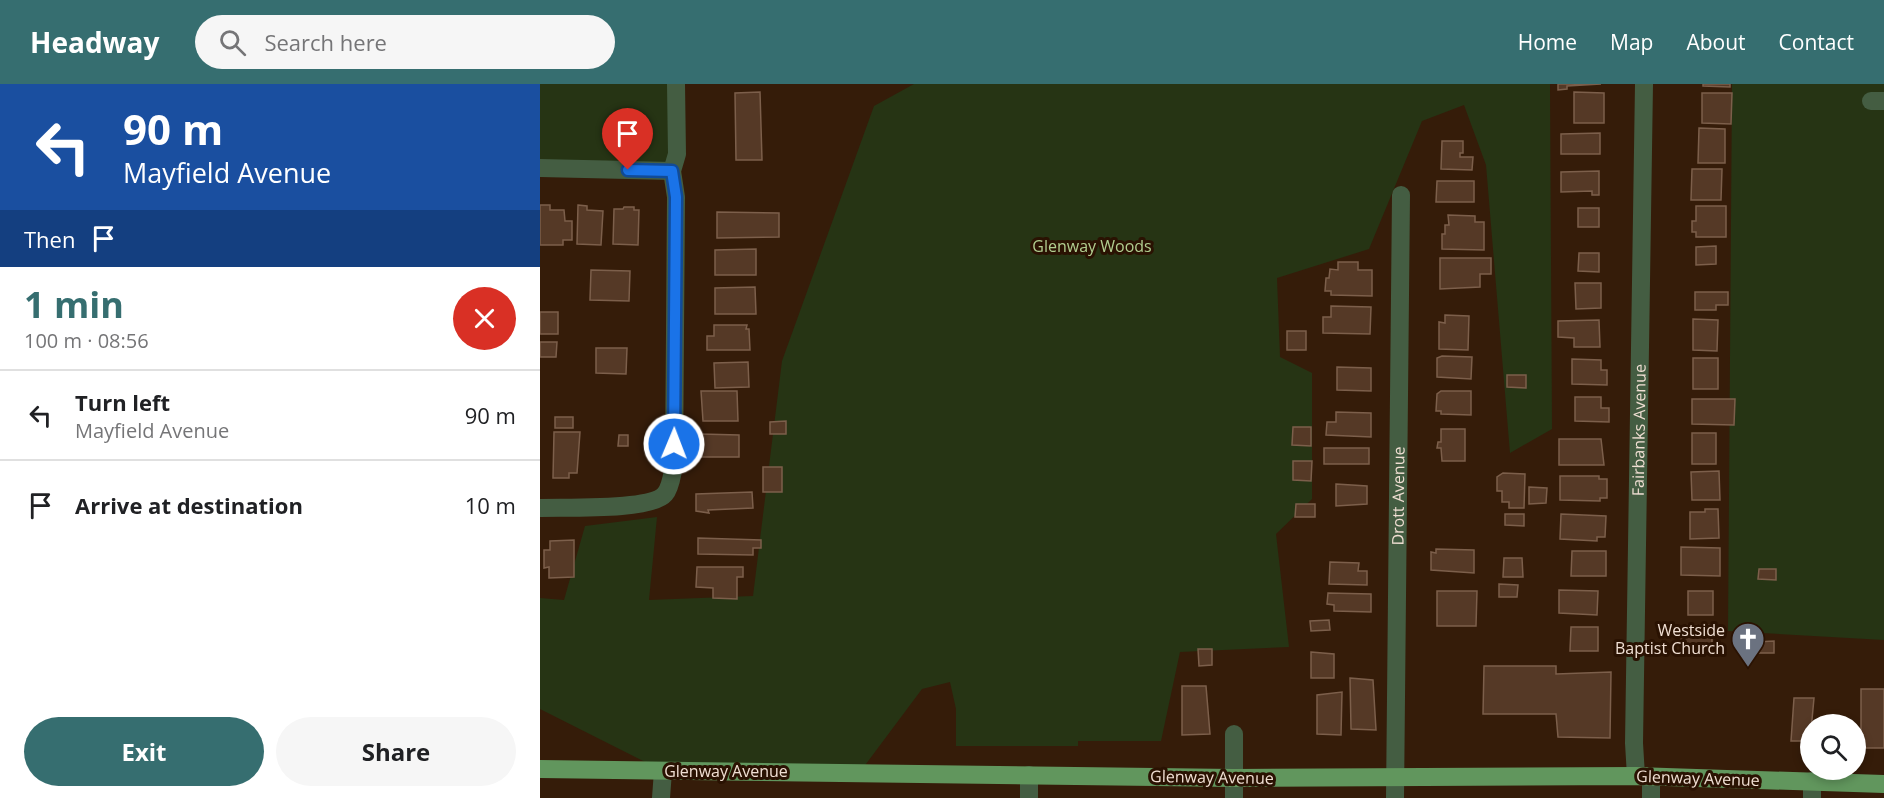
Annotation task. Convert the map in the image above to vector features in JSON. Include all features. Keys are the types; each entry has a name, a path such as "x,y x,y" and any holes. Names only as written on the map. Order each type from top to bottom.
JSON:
{"main road":[{"name":"Glenway Avenue","path":"540,769 1234,778 1644,776 1812,790 1884,784"}],"street":[{"path":"540,508 646,504 665,494 674,466 676,197 672,171 677,154 676,84"},
{"name":"Fairbanks Avenue","path":"1644,84 1634,743 1651,798"},
{"path":"540,168 672,171"},
{"name":"Drott Avenue","path":"1395,798 1401,195"},
{"path":"1234,734 1234,798"},
{"path":"661,798 663,771"},
{"path":"1029,775 1029,798"}],"green space":[{"path":"540,84 676,84 672,171 540,168"},
{"name":"Glenway Woods","path":"914,84 1550,84 1552,429 1510,453 1486,165 1464,105 1422,121 1369,249 1277,278 1280,357 1312,373 1312,499 1276,534 1289,647 1180,652 1161,741 1078,741 1078,746 956,746 956,709 950,682 922,689 860,772 663,771 540,709 540,598 564,600 585,526 657,517 649,600 753,596 782,361 874,106"},
{"path":"1732,84 1884,84 1884,640 1728,631"}],"building":[{"path":"1558,84 1601,84 1567,86 1567,89 1558,90"},
{"path":"1703,84 1730,84 1730,87 1703,86"},
{"path":"760,92 762,160 736,160 735,93"},
{"path":"1574,92 1604,93 1604,123 1574,123"},
{"path":"1702,93 1732,93 1731,124 1702,123"},
{"path":"1699,128 1725,129 1725,163 1698,163"},
{"path":"1600,133 1600,154 1561,154 1561,134"},
{"path":"1442,141 1463,141 1463,153 1460,153 1460,157 1473,157 1472,170 1441,169"},
{"path":"1692,169 1722,169 1721,200 1691,200"},
{"path":"1599,171 1599,195 1592,195 1592,191 1561,192 1561,172"},
{"path":"1437,181 1474,181 1474,202 1436,202"},
{"path":"540,205 550,205 550,210 564,210 565,221 572,221 572,240 563,240 563,245 540,245"},
{"path":"578,205 587,206 587,210 603,211 601,245 577,244"},
{"path":"1696,206 1726,206 1726,237 1696,237 1696,232 1692,232 1692,221 1696,221"},
{"path":"634,207 634,210 639,210 638,245 613,244 614,209"},
{"path":"1578,208 1599,208 1599,227 1578,227"},
{"path":"717,212 779,213 779,237 717,238"},
{"path":"1448,215 1475,216 1475,222 1484,222 1484,250 1442,249 1442,234 1445,234 1445,225 1449,225"},
{"path":"1716,246 1716,264 1696,265 1696,247"},
{"path":"756,249 756,275 715,275 715,250"},
{"path":"1579,253 1599,253 1599,272 1578,271"},
{"path":"1440,258 1491,258 1491,274 1480,274 1480,287 1440,289"},
{"path":"1338,262 1358,262 1358,270 1372,270 1372,296 1331,295 1331,291 1325,291 1326,278 1329,278 1330,269 1338,270"},
{"path":"591,270 630,271 629,301 590,300"},
{"path":"1575,283 1601,283 1601,308 1576,309"},
{"path":"755,287 756,314 715,314 715,288"},
{"path":"1695,292 1728,292 1728,305 1716,305 1716,310 1695,310"},
{"path":"1331,306 1371,307 1370,334 1323,333 1323,317 1331,317"},
{"path":"540,312 558,312 558,334 540,334"},
{"path":"1445,315 1469,316 1468,350 1439,349 1439,322 1445,323"},
{"path":"1693,319 1718,320 1717,351 1693,350"},
{"path":"1599,320 1600,347 1574,347 1574,338 1558,337 1558,321"},
{"path":"714,325 747,325 750,350 707,350 707,336 714,336"},
{"path":"1287,331 1306,331 1306,350 1287,350"},
{"path":"540,342 557,342 556,357 540,357"},
{"path":"596,348 627,348 626,374 596,373"},
{"path":"1442,356 1472,357 1471,379 1437,377 1437,358"},
{"path":"1693,358 1718,358 1718,389 1693,389"},
{"path":"1572,359 1601,360 1601,370 1607,370 1607,385 1572,384"},
{"path":"748,362 749,387 715,388 714,363"},
{"path":"1337,367 1371,368 1371,391 1337,390"},
{"path":"1507,375 1526,375 1526,388 1507,387"},
{"path":"701,391 737,391 738,421 703,421"},
{"path":"1441,391 1471,391 1471,415 1441,414 1441,411 1436,411 1437,394"},
{"path":"1575,397 1601,397 1601,408 1609,408 1609,422 1575,421"},
{"path":"1692,399 1735,399 1734,425 1692,424"},
{"path":"1336,412 1371,413 1371,437 1326,435 1327,422 1336,422"},
{"path":"555,417 573,417 573,428 555,428"},
{"path":"786,421 786,434 770,434 770,422"},
{"path":"1293,427 1311,427 1311,446 1292,445"},
{"path":"1441,429 1465,429 1465,461 1442,461 1441,448 1437,448 1438,442 1441,442"},
{"path":"554,432 580,432 577,473 569,473 569,478 553,478"},
{"path":"1692,433 1716,433 1716,464 1692,464"},
{"path":"700,434 739,435 739,457 700,457"},
{"path":"619,435 628,435 628,446 618,446"},
{"path":"1559,439 1601,439 1604,465 1559,465"},
{"path":"1324,448 1369,448 1369,464 1324,464"},
{"path":"1293,461 1312,461 1311,481 1293,480"},
{"path":"763,467 782,467 782,492 763,492"},
{"path":"1719,471 1720,500 1692,500 1691,472"},
{"path":"1503,473 1525,474 1524,508 1509,508 1509,502 1502,502 1502,491 1497,491 1497,477"},
{"path":"1560,476 1599,476 1599,479 1607,479 1607,498 1600,498 1600,501 1560,500"},
{"path":"1336,484 1367,486 1367,504 1336,506"},
{"path":"1529,487 1547,488 1546,503 1529,504"},
{"path":"752,492 753,508 708,510 709,513 696,511 696,494"},
{"path":"1296,504 1315,504 1315,517 1295,517"},
{"path":"1705,509 1718,509 1719,538 1690,539 1690,512 1705,512"},
{"path":"1505,514 1524,514 1524,526 1505,525"},
{"path":"1561,514 1606,516 1605,537 1597,537 1597,541 1560,539"},
{"path":"698,538 761,540 761,548 753,548 753,555 698,554"},
{"path":"574,540 574,577 549,578 549,567 544,568 544,550 550,550 550,541"},
{"path":"1681,547 1720,548 1720,576 1681,575"},
{"path":"1436,549 1474,550 1474,573 1431,570 1431,552 1436,553"},
{"path":"1572,551 1606,551 1606,576 1571,576"},
{"path":"1504,558 1522,558 1523,577 1503,577"},
{"path":"1330,562 1359,563 1358,571 1367,571 1367,585 1329,584"},
{"path":"697,567 743,567 743,577 737,577 737,599 713,598 713,588 696,587"},
{"path":"1759,569 1776,569 1776,580 1758,579"},
{"path":"1499,584 1518,585 1517,597 1499,597"},
{"path":"1559,590 1598,591 1597,615 1559,613"},
{"path":"1437,591 1477,591 1476,626 1437,626"},
{"path":"1688,591 1713,591 1713,615 1688,615"},
{"path":"1328,593 1371,594 1371,612 1334,611 1334,605 1327,604"},
{"path":"1329,620 1330,630 1311,631 1310,621"},
{"path":"1687,625 1712,625 1712,651 1681,649 1681,635 1687,635"},
{"path":"1571,627 1598,627 1598,651 1570,651"},
{"path":"1774,641 1774,653 1756,653 1755,642"},
{"path":"1198,649 1212,649 1212,665 1199,666"},
{"path":"1311,652 1334,654 1334,678 1311,678"},
{"path":"1484,666 1556,666 1556,674 1611,672 1610,738 1558,737 1556,714 1483,714"},
{"path":"1350,678 1373,680 1376,730 1351,729"},
{"path":"1182,686 1206,686 1210,734 1182,735"},
{"path":"1861,689 1884,689 1884,748 1866,748 1866,714 1861,714"},
{"path":"1342,692 1341,735 1317,734 1317,695"},
{"path":"1794,698 1814,698 1813,714 1800,714 1800,741 1791,741"}],"place":[{"name":"Westside Baptist Church","path":"1748,668"}],"route":[{"path":"628,170 672,171 676,197 674,444"}]}
